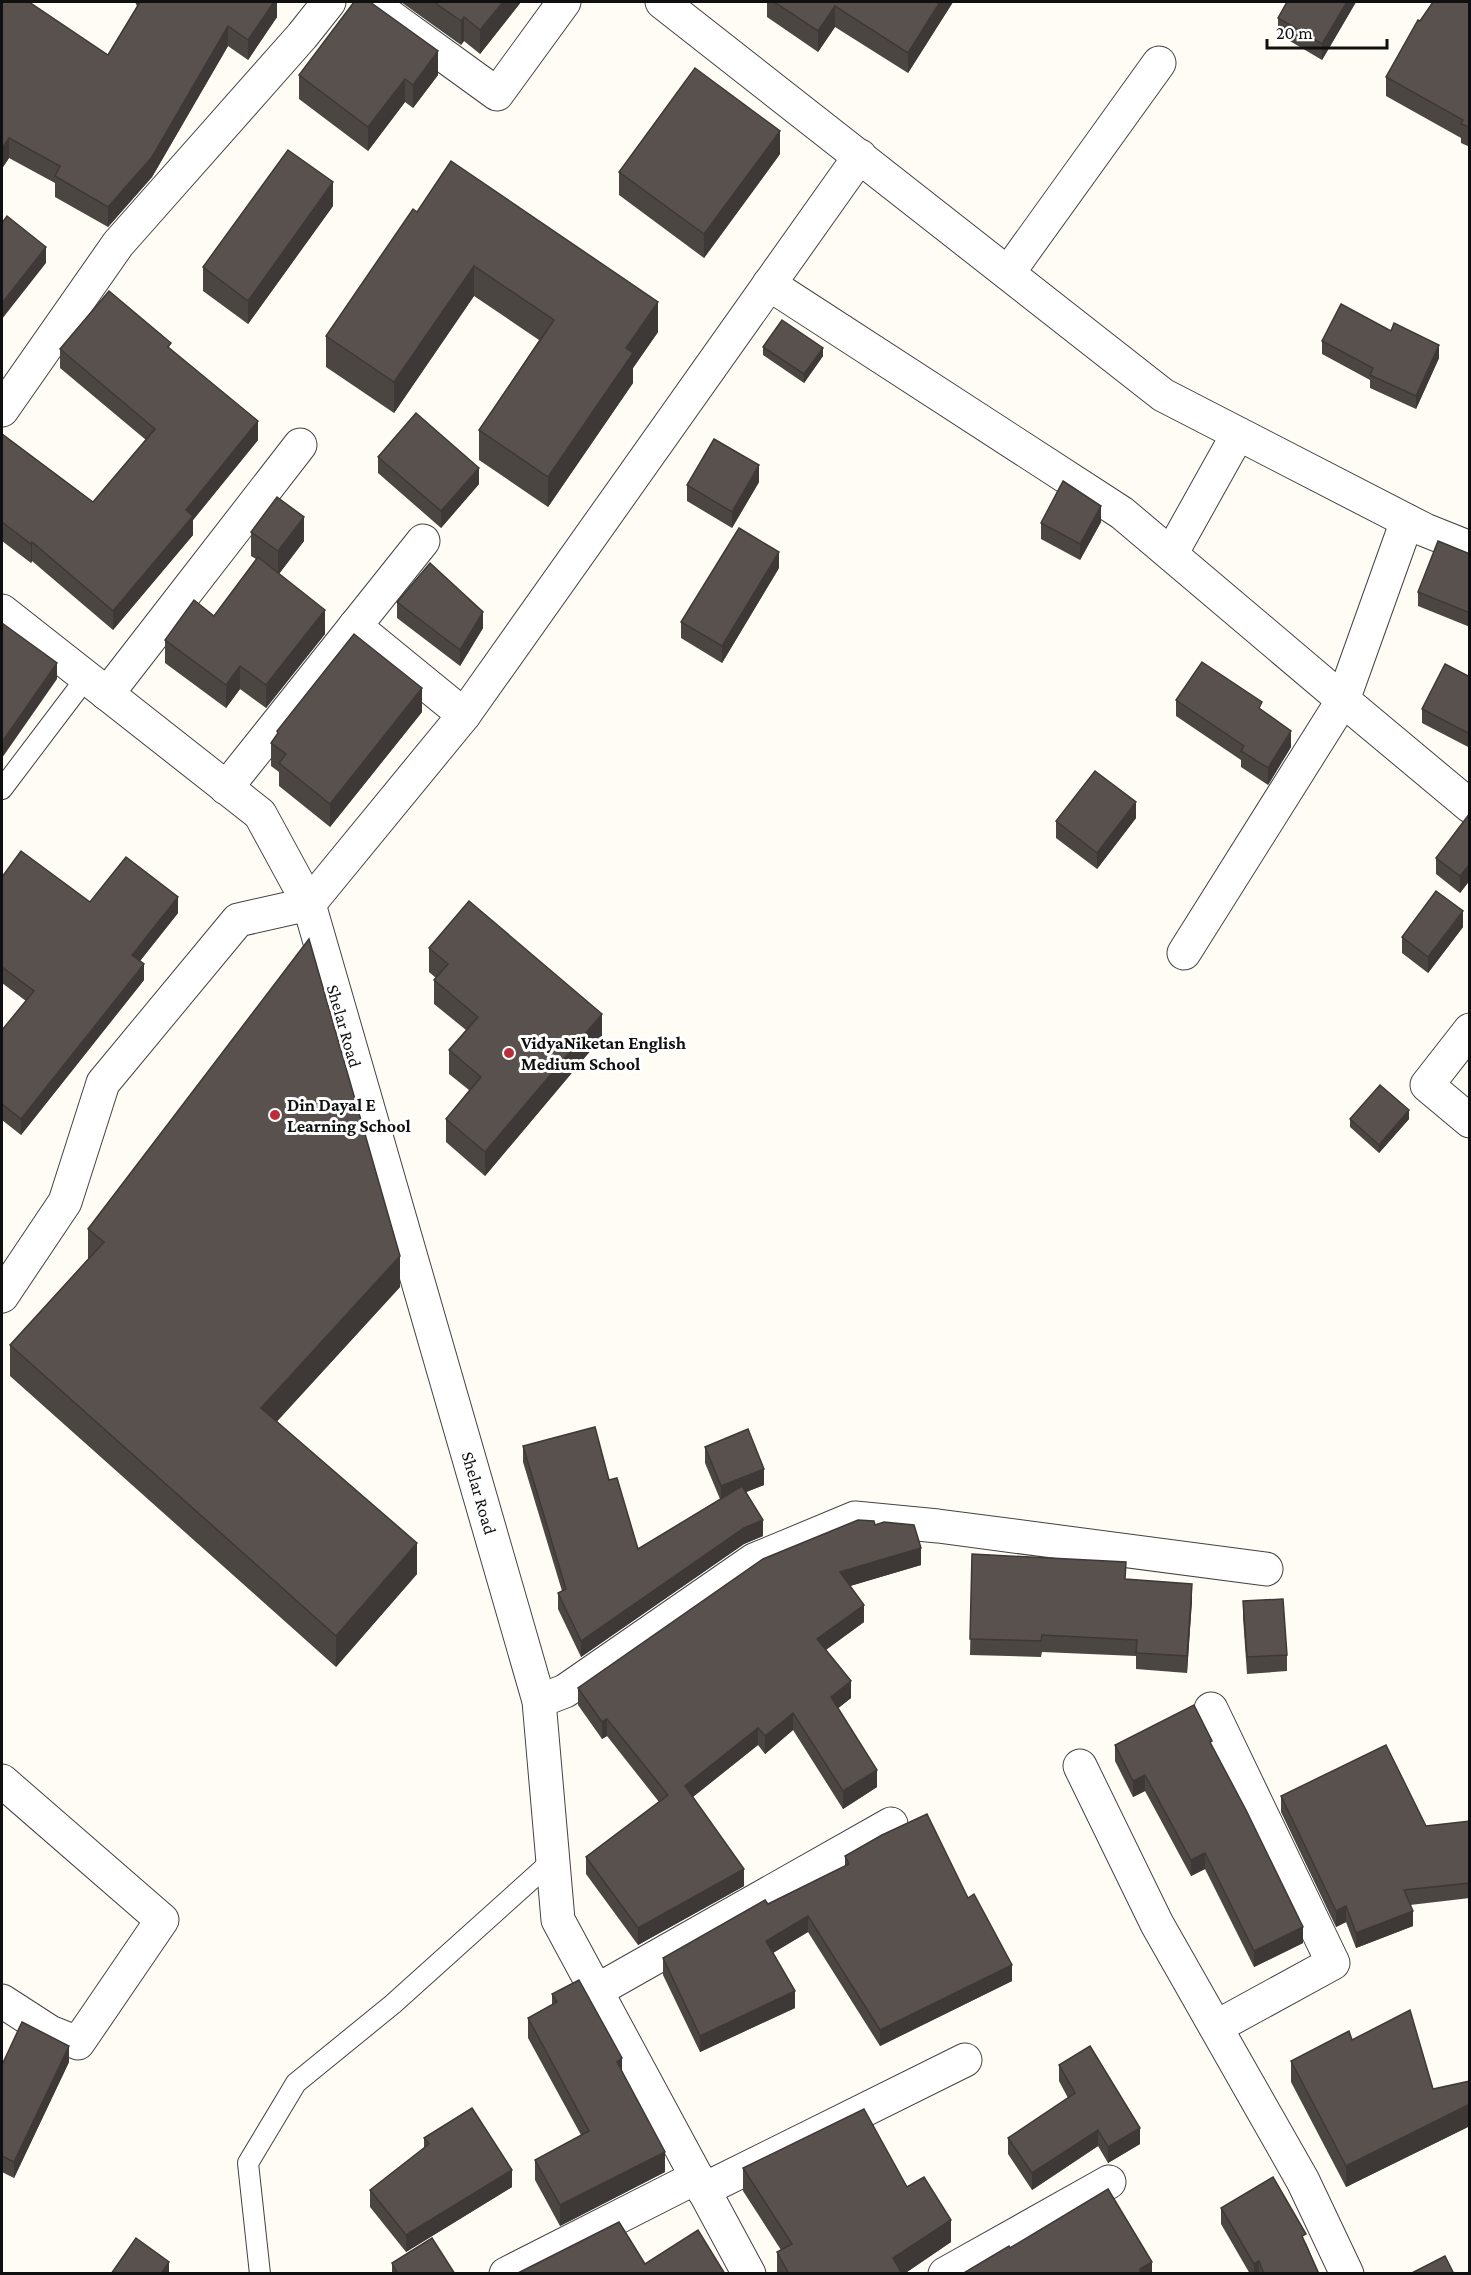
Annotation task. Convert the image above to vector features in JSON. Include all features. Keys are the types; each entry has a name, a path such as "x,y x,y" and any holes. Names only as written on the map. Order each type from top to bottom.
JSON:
{"street":[{"path":"370,2 497,94 564,2"},
{"path":"662,2 1163,395 1407,521 1470,548"},
{"path":"2,410 118,244 302,36 326,3"},
{"path":"1008,273 1159,63"},
{"path":"2,1296 65,1202 104,1083 238,920 309,904 464,715 860,156"},
{"path":"769,284 1122,513 1470,806"},
{"path":"1171,554 1238,434"},
{"path":"96,686 300,445"},
{"path":"1184,952 1343,700 1407,521"},
{"path":"226,788 423,541"},
{"name":"Shelar Road","path":"2,611 260,814 309,904 539,1701 558,1920 748,2274"},
{"path":"355,626 464,715"},
{"path":"1470,1030 1427,1085 1470,1120"},
{"path":"539,1701 565,1691 754,1560 855,1518 938,1526 1266,1569"},
{"path":"1211,1708 1333,1963 1216,2027"},
{"path":"1080,1766 1157,1924 1303,2181 1347,2274"},
{"path":"2,1781 162,1920 78,2043 50,2032 2,2001"},
{"path":"596,1991 891,1824"},
{"path":"506,2274 966,2060"},
{"path":"945,2274 1109,2182"}],"lane":[{"path":"2,789 96,686"},
{"path":"260,2274 248,2163 296,2083 393,2004 553,1860"}],"building":[{"path":"2,2 29,2 108,55 140,2 274,2 248,40 228,26 152,157 108,207 55,176 60,166 9,138 2,146"},
{"path":"354,2 370,2 438,51 413,85 405,79 368,127 299,75"},
{"path":"434,2 503,2 480,30 464,17 461,21"},
{"path":"774,2 940,2 908,53 835,6 818,31"},
{"path":"1287,2 1347,2 1322,44 1278,18"},
{"path":"1433,2 1470,2 1470,127 1461,124 1463,120 1386,77 1418,20 1420,21"},
{"path":"695,68 780,131 704,234 619,172"},
{"path":"288,150 333,182 248,301 203,267"},
{"path":"451,161 658,302 626,348 633,353 548,477 479,430 554,320 474,266 394,382 326,336 413,209 417,212"},
{"path":"7,216 46,247 2,303 2,223"},
{"path":"109,291 171,343 168,347 258,421 186,510 193,516 113,611 32,542 31,544 2,522 2,434 93,502 155,429 60,349"},
{"path":"1341,304 1391,331 1394,323 1439,345 1416,396 1370,375 1373,368 1322,341"},
{"path":"782,320 823,348 804,374 763,347"},
{"path":"416,413 479,468 441,511 378,457"},
{"path":"714,439 759,465 732,512 687,485"},
{"path":"1063,481 1101,506 1080,544 1041,523"},
{"path":"277,497 304,517 278,551 251,532"},
{"path":"739,528 779,552 722,646 681,622"},
{"path":"1438,541 1470,554 1470,613 1418,592"},
{"path":"258,557 325,610 266,685 240,666 226,685 165,640 194,600 214,616"},
{"path":"430,563 483,612 460,650 397,602"},
{"path":"2,623 57,663 2,742"},
{"path":"354,634 422,688 330,804 279,763 286,754 271,743 277,731"},
{"path":"1202,662 1262,702 1259,708 1291,731 1268,768 1241,751 1244,746 1176,700"},
{"path":"1445,664 1470,677 1470,734 1422,709"},
{"path":"1095,771 1136,802 1097,853 1056,821"},
{"path":"1470,813 1470,864 1460,876 1436,858"},
{"path":"21,851 90,902 126,857 178,897 132,955 144,964 21,1119 2,1104 2,1030 34,991 2,967 2,877"},
{"path":"1436,891 1463,911 1428,957 1402,937"},
{"path":"469,901 602,1014 485,1152 446,1119 481,1077 449,1050 478,1017 434,980 448,964 429,948"},
{"path":"309,939 400,1256 261,1408 417,1543 336,1636 10,1345 104,1242 88,1229"},
{"path":"1380,1085 1409,1110 1379,1145 1350,1119"},
{"path":"595,1427 609,1480 617,1478 638,1549 742,1486 763,1520 744,1528 581,1641 558,1593 566,1589 523,1446"},
{"path":"748,1429 764,1469 721,1486 705,1447"},
{"path":"858,1520 874,1521 875,1525 884,1522 914,1525 921,1548 840,1572 864,1605 817,1639 851,1681 831,1697 877,1770 843,1791 793,1713 765,1736 758,1728 685,1786 744,1869 638,1928 586,1857 668,1795 607,1719 602,1722 578,1688 763,1559"},
{"path":"972,1554 1126,1562 1125,1579 1192,1584 1187,1656 1136,1653 1137,1640 1042,1635 1041,1641 970,1639"},
{"path":"1283,1599 1287,1655 1247,1657 1243,1601"},
{"path":"1194,1705 1212,1741 1210,1742 1303,1927 1254,1951 1205,1853 1191,1860 1145,1775 1133,1781 1115,1745"},
{"path":"1386,1745 1426,1826 1470,1821 1470,1883 1404,1890 1413,1911 1356,1933 1346,1906 1336,1911 1281,1796"},
{"path":"927,1814 968,1898 974,1894 1012,1965 880,2030 808,1916 766,1941 795,1991 700,2036 663,1958 765,1900 768,1904 849,1864 845,1856 882,1835"},
{"path":"579,1980 622,2058 617,2062 665,2152 560,2205 535,2160 589,2131 528,2018 557,2002 552,1994"},
{"path":"1410,2010 1433,2089 1470,2081 1470,2104 1346,2166 1291,2061 1349,2031 1352,2040"},
{"path":"22,2022 69,2046 14,2162 2,2156 2,2065"},
{"path":"1090,2046 1140,2128 1108,2147 1098,2130 1032,2173 1008,2138 1075,2093 1059,2065"},
{"path":"472,2108 512,2170 406,2235 370,2190 429,2144 424,2138"},
{"path":"864,2109 907,2187 924,2177 951,2220 893,2258 902,2274 789,2274 777,2252 792,2244 743,2168"},
{"path":"1273,2177 1306,2234 1302,2236 1319,2274 1264,2274 1259,2261 1254,2264 1221,2208"},
{"path":"1108,2189 1152,2262 1140,2269 1141,2274 962,2274 1009,2246 1010,2248"},
{"path":"619,2222 645,2264 698,2230 725,2274 518,2273"},
{"path":"136,2238 169,2262 161,2274 111,2274"},
{"path":"432,2238 455,2274 398,2274 392,2263"},
{"path":"1445,2256 1454,2274 1410,2274"}],"place":[{"name":"VidyaNiketan English Medium School","path":"509,1053"},
{"name":"Din Dayal E Learning School","path":"275,1115"}]}
